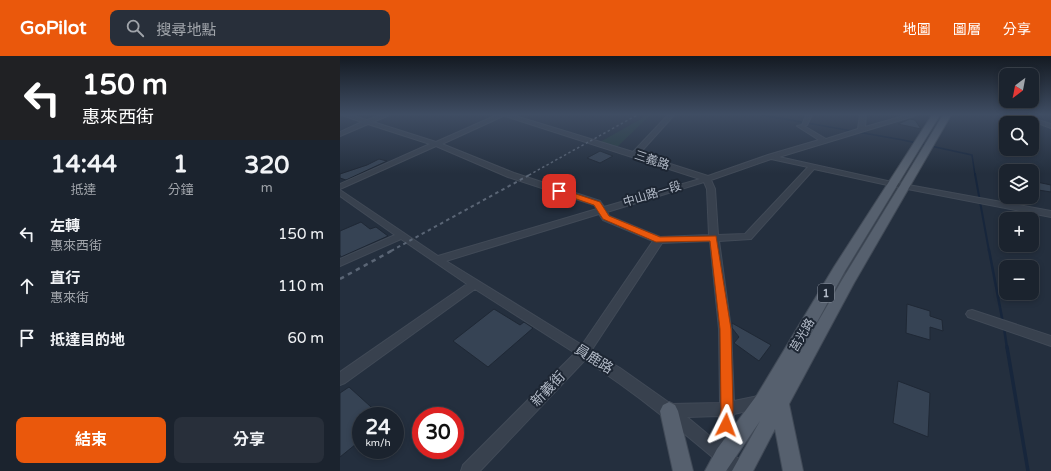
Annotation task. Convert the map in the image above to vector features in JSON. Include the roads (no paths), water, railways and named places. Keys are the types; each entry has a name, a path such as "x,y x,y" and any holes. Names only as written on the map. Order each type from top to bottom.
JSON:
{"main road":[{"name":"莒光路","path":"899,185 925,134"},
{"name":"莒光路","path":"742,471 772,403 839,270 933,134"},
{"name":"莒光路","path":"715,471 724,456 772,403"},
{"path":"772,403 793,471"},
{"path":"669,411 684,471"}],"street":[{"path":"406,134 436,144 511,175 597,203 606,218 659,240 748,237 812,167"},
{"path":"340,187 457,134"},
{"name":"三義路","path":"572,134 706,178"},
{"path":"635,154 652,134"},
{"path":"816,134 825,141"},
{"name":"中山路一段","path":"437,260 706,178 717,176 771,157 847,134"},
{"path":"771,157 899,185 1051,214"},
{"path":"706,178 711,189 714,238 725,329 727,409 724,456"},
{"path":"340,192 437,260"},
{"path":"340,263 402,235"},
{"name":"新義街","path":"469,471 583,353 659,240"},
{"name":"員鹿路","path":"437,260 615,372 669,411 742,471"},
{"path":"340,379 475,283"},
{"path":"972,314 1051,341"},
{"path":"669,411 727,409 772,403"}],"waterway":[{"path":"871,134 972,155 975,175"},
{"path":"975,174 989,251"},
{"path":"989,250 1003,323"},
{"path":"1004,328 1007,348"},
{"path":"1007,347 1028,471"}],"railway":[{"path":"529,175 602,134"},
{"path":"391,251 531,174"},
{"path":"340,279 393,250"}]}
